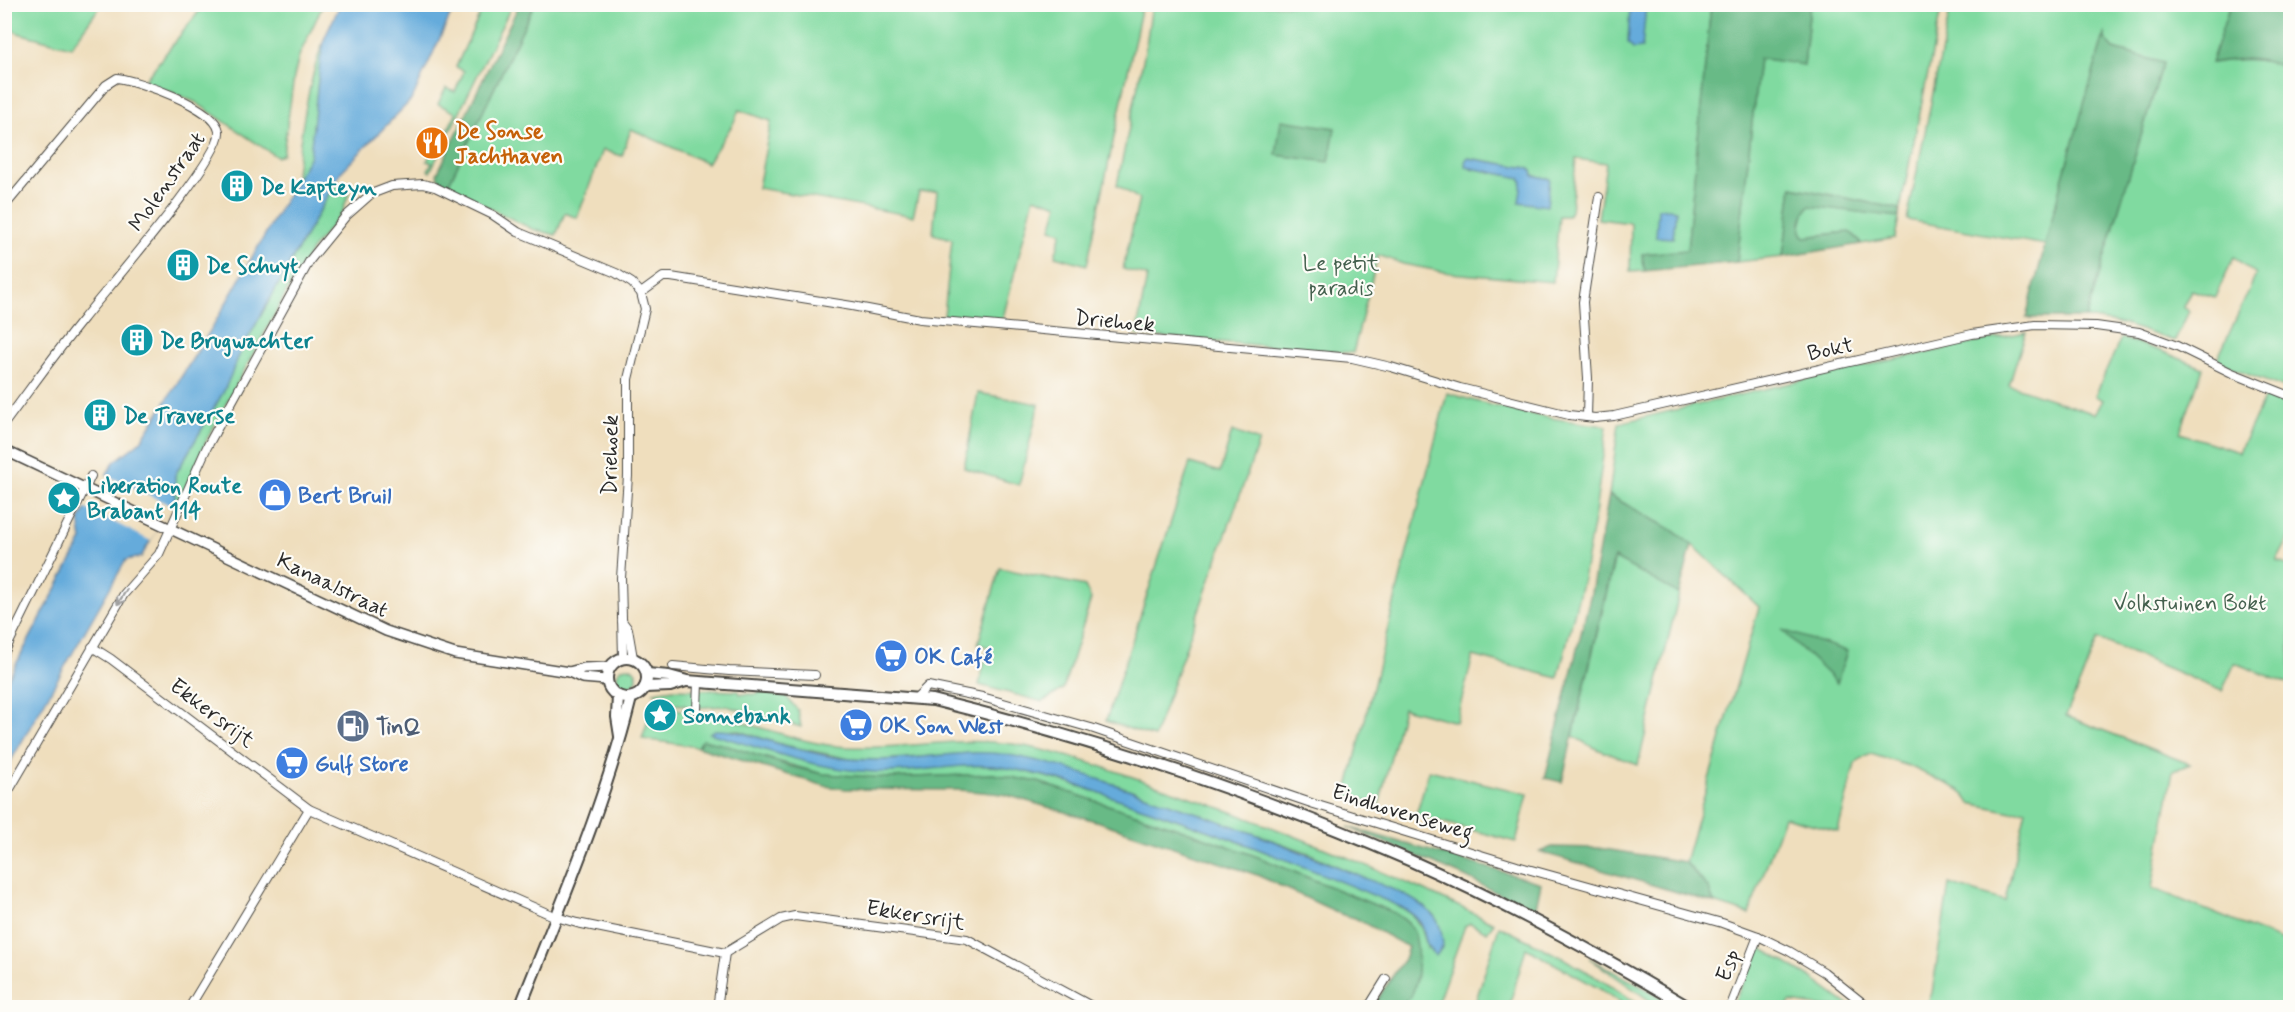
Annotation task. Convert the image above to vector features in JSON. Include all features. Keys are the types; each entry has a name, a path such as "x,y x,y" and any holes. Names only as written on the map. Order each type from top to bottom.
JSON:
{"main road":[{"path":"628,658 644,667 647,674 645,687 631,698 618,696 608,687 606,680 609,667 628,658"},
{"name":"Eindhovenseweg","path":"647,674 692,681 916,698 973,709 1177,770 1277,806 1410,861 1622,968 1690,1008"},
{"name":"Eindhovenseweg","path":"645,687 670,686 692,681"},
{"path":"618,696 616,717 620,736"},
{"path":"520,1008 604,793 631,698"}],"street":[{"name":"Molenstraat","path":"4,207 106,85 117,78 133,80 178,97 207,116 217,125 220,133 217,145 180,198 85,317 4,424"},
{"path":"4,800 127,589 146,571 159,554 166,526 303,272 318,248 346,216 371,194 405,184 428,185 493,215 518,232 616,273 632,283 641,293"},
{"path":"1587,417 1588,378 1583,302 1599,197"},
{"name":"Driehoek","path":"628,658 628,629 622,621 621,578 628,476 628,379 645,309 641,293 663,277 841,304 920,319 1148,341 1340,356 1391,367 1477,393 1569,415 1587,417"},
{"name":"Bokt","path":"1587,417 1614,416 1972,334 2035,326 2096,326 2139,332 2168,342 2232,373 2290,396"},
{"name":"Kanaalstraat","path":"4,450 386,631 455,654 569,672 582,678 606,680"},
{"path":"4,653 89,490 91,476"},
{"name":"Ekkersrijt","path":"93,647 309,809 556,917 725,953 781,919 795,916 967,939 1095,1008"},
{"path":"673,666 815,675"},
{"name":"Kanaalstraat","path":"569,672 584,668 609,667"},
{"path":"728,684 729,671"},
{"path":"692,681 697,710"},
{"name":"Eindhovenseweg","path":"916,698 928,686 968,693 1142,744 1345,814 1551,876 1722,923 1758,936 1789,951 1824,972 1869,1008"},
{"path":"189,1008 309,809"},
{"name":"Esp","path":"1730,1008 1758,936"},
{"path":"717,1008 725,953"},
{"path":"1368,1008 1386,980"}],"green space":[{"path":"5,4 101,5 71,47 18,33 9,28 5,46"},
{"path":"204,5 323,5 299,56 283,154 277,157 195,102 144,81"},
{"path":"484,5 512,5 430,172 428,170 432,163 427,161 431,153 435,155 456,113 438,104 446,88 455,92 464,71 456,67"},
{"path":"519,5 534,5 447,187 440,183 437,174"},
{"path":"534,5 1142,5 1087,265 1055,256 1062,232 1051,229 1058,205 1034,197 1002,322 944,316 952,239 933,234 937,191 919,192 913,216 758,188 771,121 739,110 733,124 707,163 631,129 622,156 603,150 577,218 565,213 556,235 532,229 447,187"},
{"name":"Le petit paradis","path":"1152,5 1633,5 1630,7 1646,7 1644,5 1711,5 1687,251 1642,254 1645,271 1630,272 1631,223 1598,219 1606,163 1576,159 1571,211 1568,216 1559,216 1553,282 1450,273 1403,264 1378,255 1353,353 1136,335 1147,276 1123,269 1139,199 1117,185 1145,51","holes":["1468,158 1528,168 1533,175 1550,179 1522,181 1520,178"]},
{"path":"1711,5 1810,5 1804,65 1759,58 1737,262 1645,271 1642,254 1687,250"},
{"path":"1810,5 1942,5 1900,209 1792,187 1783,257 1737,262 1759,58 1804,65"},
{"path":"1951,5 2230,5 2212,63 2246,60 2279,65 2290,33 2290,390 2217,360 2256,275 2234,257 2215,297 2191,290 2183,307 2189,311 2175,341 2122,324 2086,318 2163,63 2114,49 2107,44 2104,35 2045,245 1907,220"},
{"path":"2230,5 2290,5 2290,33 2280,66 2254,60 2211,63"},
{"path":"2105,32 2105,39 2114,49 2163,63 2086,318 2026,318 2062,180"},
{"path":"325,37 310,156 295,182 309,90"},
{"path":"1281,120 1335,128 1329,162 1276,155"},
{"path":"336,182 349,193 342,213 312,249 291,284 207,439 180,501 175,499 175,475 224,391 241,351"},
{"path":"1792,187 1900,209 1899,217 1809,206 1801,226 1805,237 1849,232 1861,244 1783,257"},
{"path":"1809,205 1899,217 1895,238 1861,244 1854,235 1837,233 1805,237 1800,231"},
{"name":"Volkstuinen Bokt","path":"2026,332 2009,385 2095,414 2103,400 2095,396 2121,338 2203,368 2180,433 2239,452 2266,395 2290,405 2290,536 2277,561 2290,566 2290,685 2235,663 2222,691 2098,639 2066,716 2190,764 2173,771 2152,888 2290,944 2290,1007 1926,1007 1932,993 1949,884 2005,901 2026,810 2011,812 1970,803 1960,790 1909,766 1871,754 1855,764 1838,831 1784,817 1749,914 1714,903 1706,886 1685,862 1759,607 1696,548 1672,530 1609,495 1619,423 1868,365"},
{"path":"978,393 1039,404 1019,485 964,468"},
{"path":"1447,393 1527,413 1607,426 1595,514 1583,579 1558,678 1473,656 1456,722 1403,708 1379,805 1346,795"},
{"path":"1232,431 1259,441 1154,737 1106,721 1190,463 1220,472"},
{"path":"1609,495 1672,530 1692,545 1679,594 1614,558 1562,782 1545,778 1591,593"},
{"path":"1615,557 1679,594 1638,765 1592,747 1573,736"},
{"path":"1000,568 1085,586 1091,599 1063,689 1043,702 979,685 988,647 978,644"},
{"path":"1782,630 1847,651 1837,683"},
{"path":"623,667 631,667 637,673 637,681 631,687 623,687 617,681 617,673"},
{"path":"673,689 739,691 740,694 758,694 758,692 784,694 798,710 801,727 726,706 691,708 684,705 656,703 657,694 654,692"},
{"path":"676,709 715,716 806,741 834,746 870,747 980,742 1043,750 1082,760 1257,821 1376,870 1494,923 1487,932 1470,923 1465,926 1436,1007 1387,1007 1405,1002 1417,971 1408,922 1394,913 1258,857 1038,782 993,774 890,778 823,774 707,741 699,743 697,747 642,739 651,711","holes":["736,730 784,745 850,759 880,760 973,753 997,754 1038,761 1120,786 1306,852 1412,900 1433,914 1438,922 1427,948 1419,924 1401,907 1211,831 1095,791 1043,776 1008,768 975,765 893,772 855,770 813,763 710,733"]},
{"path":"703,740 823,774 890,778 993,774 1038,782 1178,828 1258,857 1394,913 1406,921 1416,938 1415,986 1408,999 1400,1004 1372,1007 1404,959 1408,947 1355,918 1343,915 1257,875 1099,822 1003,794 960,790 846,789 825,786 697,747"},
{"path":"1429,770 1528,794 1516,842 1416,815"},
{"path":"1348,827 1541,883 1535,912 1463,876"},
{"path":"1552,847 1598,848 1685,862 1709,889 1714,903 1540,852"},
{"path":"1499,926 1590,974 1642,1007 1628,1007 1526,948 1509,1007 1474,1007"},
{"path":"1758,946 1811,978 1851,1007 1824,1007 1790,1002 1787,1007 1732,1008"},
{"path":"1589,958 1679,1007 1659,1007"}],"water":[{"path":"340,5 455,5 412,99 341,172 241,351 224,391 175,475 175,499 141,557 126,560 5,771 5,685 82,540 79,520 114,462 141,441 210,331 310,156 320,61 325,37"},
{"path":"1633,5 1646,6 1642,48 1633,49 1628,43 1630,7"},
{"path":"1467,158 1528,168 1533,175 1550,179 1547,206 1519,202 1522,181 1520,178 1466,167"},
{"path":"1658,208 1676,210 1673,238 1656,237"},
{"path":"715,730 743,733 809,752 849,759 895,759 995,753 1066,768 1247,831 1394,890 1423,906 1437,920 1443,946 1436,956 1427,944 1420,922 1401,907 1243,843 1060,780 1025,771 991,766 958,766 892,772 832,767 791,758 709,733"}],"pier":[{"path":"104,474 172,506 151,541 102,516 99,521 93,517 95,513 84,508"}],"waterway":[{"path":"4,33 10,4"}],"place":[{"name":"De Sonse Jachthaven","path":"432,143"},
{"name":"De Kapteyn","path":"237,186"},
{"name":"De Schuyt","path":"183,265"},
{"name":"De Brugwachter","path":"137,340"},
{"name":"De Traverse","path":"100,415"},
{"name":"Bert Bruil","path":"275,495"},
{"name":"Liberation Route Brabant 114","path":"64,498"},
{"name":"OK Café","path":"891,656"},
{"name":"Sonnebank","path":"660,715"},
{"name":"OK Son West","path":"856,725"},
{"name":"TinQ","path":"353,726"},
{"name":"Gulf Store","path":"292,763"}]}
